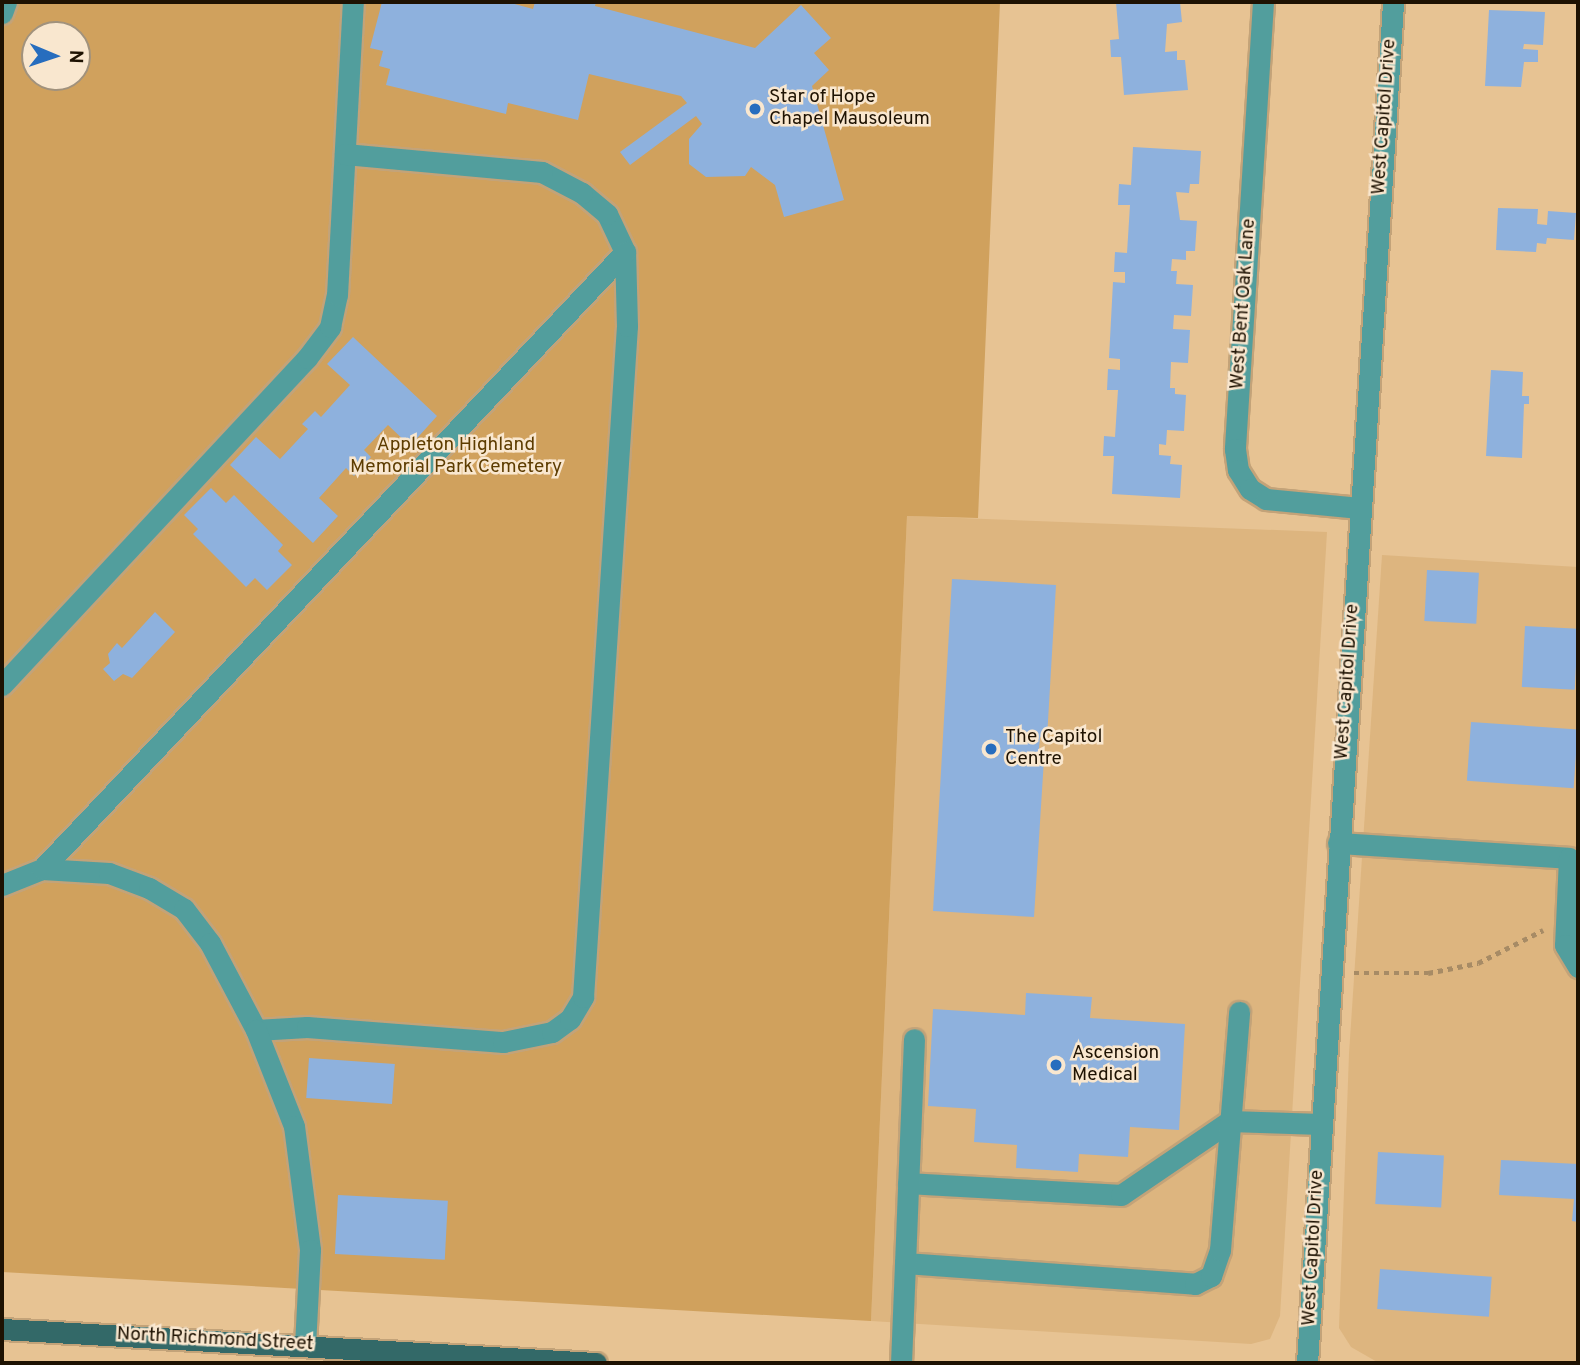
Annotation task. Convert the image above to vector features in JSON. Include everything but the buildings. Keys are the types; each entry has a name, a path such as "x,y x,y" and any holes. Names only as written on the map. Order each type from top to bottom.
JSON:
{"main road":[{"name":"North Richmond Street","path":"2,1329 305,1344 441,1358 596,1363"}],"street":[{"path":"2,13 6,2"},
{"path":"2,685 307,358 330,327 337,295 354,2"},
{"name":"West Bent Oak Lane","path":"1263,2 1235,449 1238,470 1250,489 1266,499 1360,508"},
{"name":"West Capitol Drive","path":"1307,1363 1393,2"},
{"path":"256,1030 307,1027 503,1042 552,1032 570,1019 583,997 628,326 625,252 607,214 582,193 542,172 345,154"},
{"path":"2,885 42,869 625,252"},
{"path":"1338,843 1569,858 1565,945 1578,967"},
{"path":"42,869 108,873 149,888 184,909 210,943 256,1030 295,1126 310,1250 305,1344"},
{"path":"905,1263 1195,1284 1211,1276 1218,1264 1239,1012"},
{"path":"901,1363 914,1039"},
{"path":"908,1183 1121,1195 1230,1121 1321,1124"}],"path":[{"path":"1330,972 1428,973 1478,963 1532,937 1566,913"}],"shaded area":[{"path":"907,516 1327,532 1280,1316 1270,1339 1251,1344 871,1321"},
{"path":"1382,555 1578,567 1578,1363 1379,1363 1351,1347 1339,1328 1349,1054"}],"green space":[{"name":"Appleton Highland Memorial Park Cemetery","path":"2,2 1000,2 978,518 907,516 871,1321 2,1272"}],"place":[{"name":"Star of Hope Chapel Mausoleum","path":"755,109"},
{"name":"The Capitol Centre","path":"991,749"},
{"name":"Ascension Medical","path":"1056,1065"}]}
